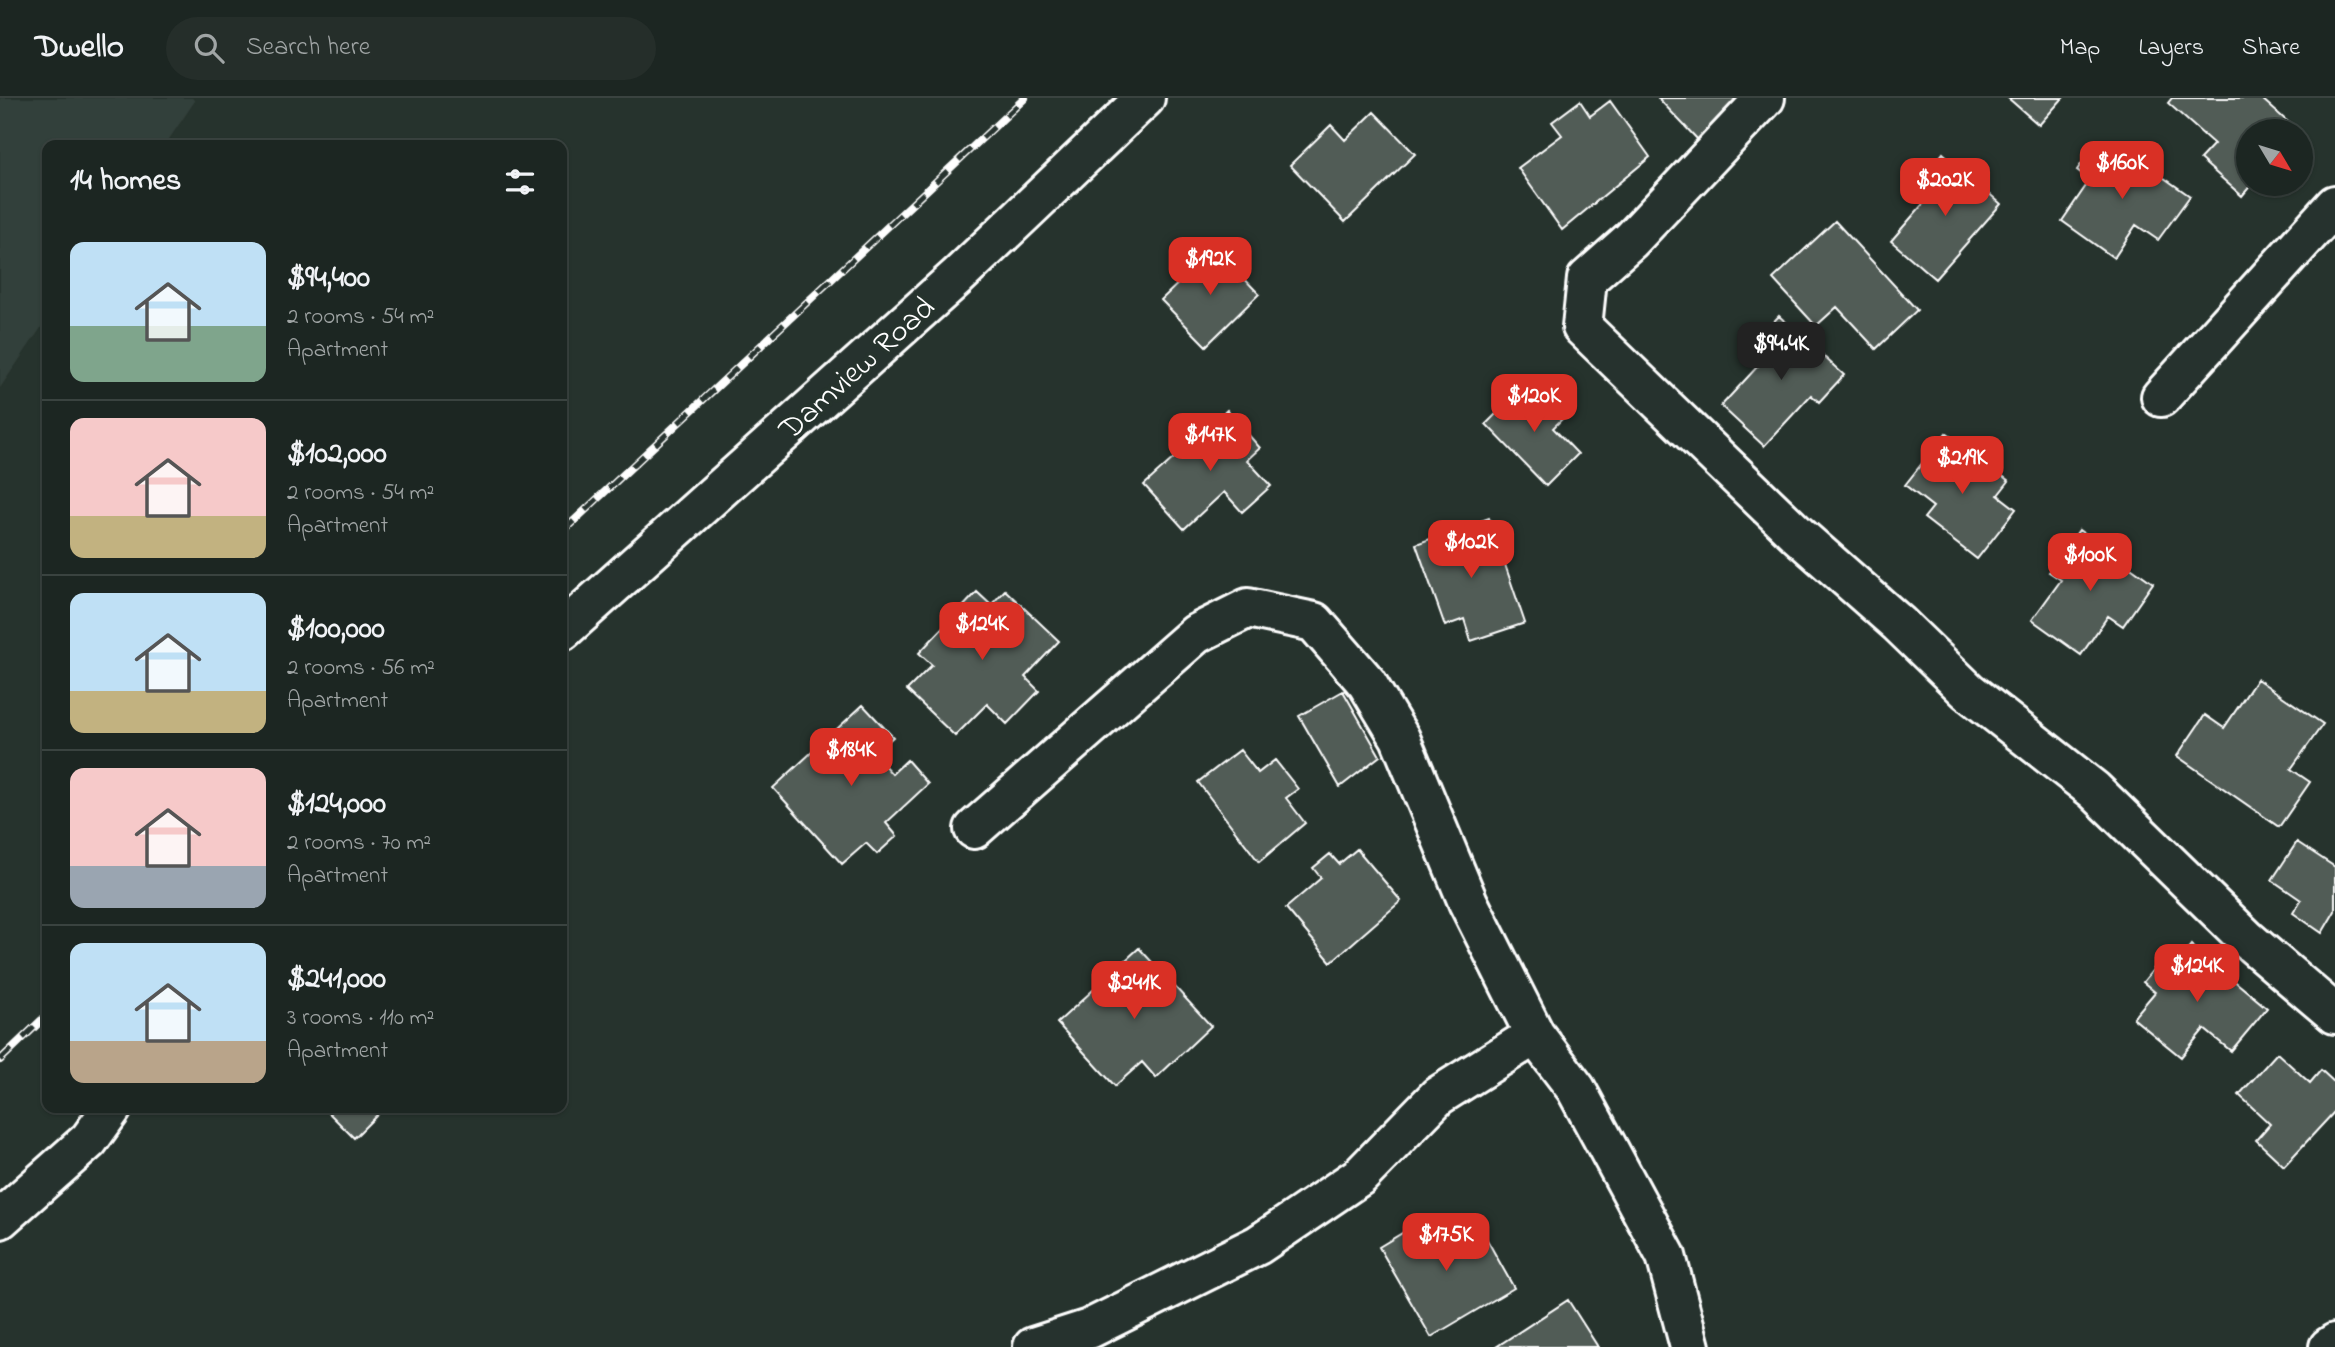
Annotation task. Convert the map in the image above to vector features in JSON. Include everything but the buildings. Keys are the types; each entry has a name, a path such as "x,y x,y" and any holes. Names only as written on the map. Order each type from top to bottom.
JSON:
{"street":[{"name":"Damview Road","path":"567,627 957,277 1144,98"},
{"path":"1765,98 1632,240 1587,279 1583,327 1798,535 1899,624 1968,691 2094,790 2248,940 2335,1014"},
{"path":"2161,397 2335,205"},
{"path":"974,829 1196,634 1248,608 1314,622 1367,683 1400,738 1468,902 1535,1035 1576,1089 1666,1256 1690,1347"},
{"path":"1033,1347 1089,1329 1258,1245 1360,1176 1438,1096 1535,1035"},
{"path":"0,1219 89,1140 108,1113"},
{"path":"2329,1347 2335,1343"}],"shaded area":[{"path":"0,98 192,98 195,101 168,140 42,140 42,326 0,388"}],"railway":[{"path":"567,527 1025,98"},
{"path":"0,1060 42,1020"}]}
